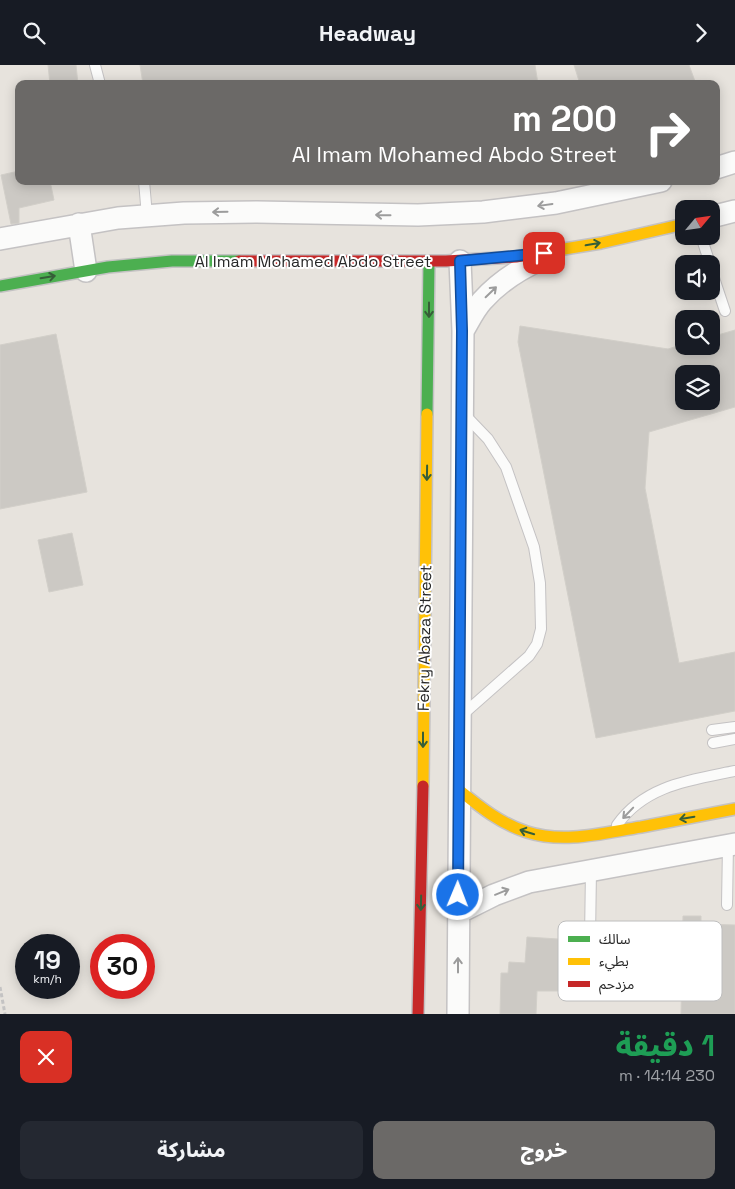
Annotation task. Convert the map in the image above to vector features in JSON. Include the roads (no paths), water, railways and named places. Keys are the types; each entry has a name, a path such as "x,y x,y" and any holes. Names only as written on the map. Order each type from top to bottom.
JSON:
{"street":[{"path":"720,167 735,162"},
{"path":"0,239 79,224 147,216 220,212 418,215 474,213 556,203 642,185"},
{"path":"720,215 735,211"},
{"path":"79,224 86,271"},
{"name":"Al Imam Mohamed Abdo Street","path":"0,286 133,264 200,260 358,259 460,261 516,257 601,243 675,226"},
{"path":"462,331 480,302 500,284 520,269 559,251"},
{"name":"Fekry Abaza Street","path":"418,1014 422,884 429,261"},
{"path":"458,1014 462,331 460,261"},
{"path":"459,790 489,814 504,823 538,835 555,837 572,837 613,831 735,809"},
{"path":"458,913 494,895 530,882 732,844"}],"lane":[{"path":"94,65 99,80"},
{"path":"144,185 147,216"},
{"path":"720,298 724,311"},
{"path":"460,718 529,656 537,644 541,622 537,559 506,467 488,439 461,411"},
{"path":"712,730 735,727"},
{"path":"713,743 735,739"},
{"path":"613,831 636,805 654,792 673,784 735,771"},
{"path":"727,905 732,844"},
{"path":"590,921 591,870"}]}
